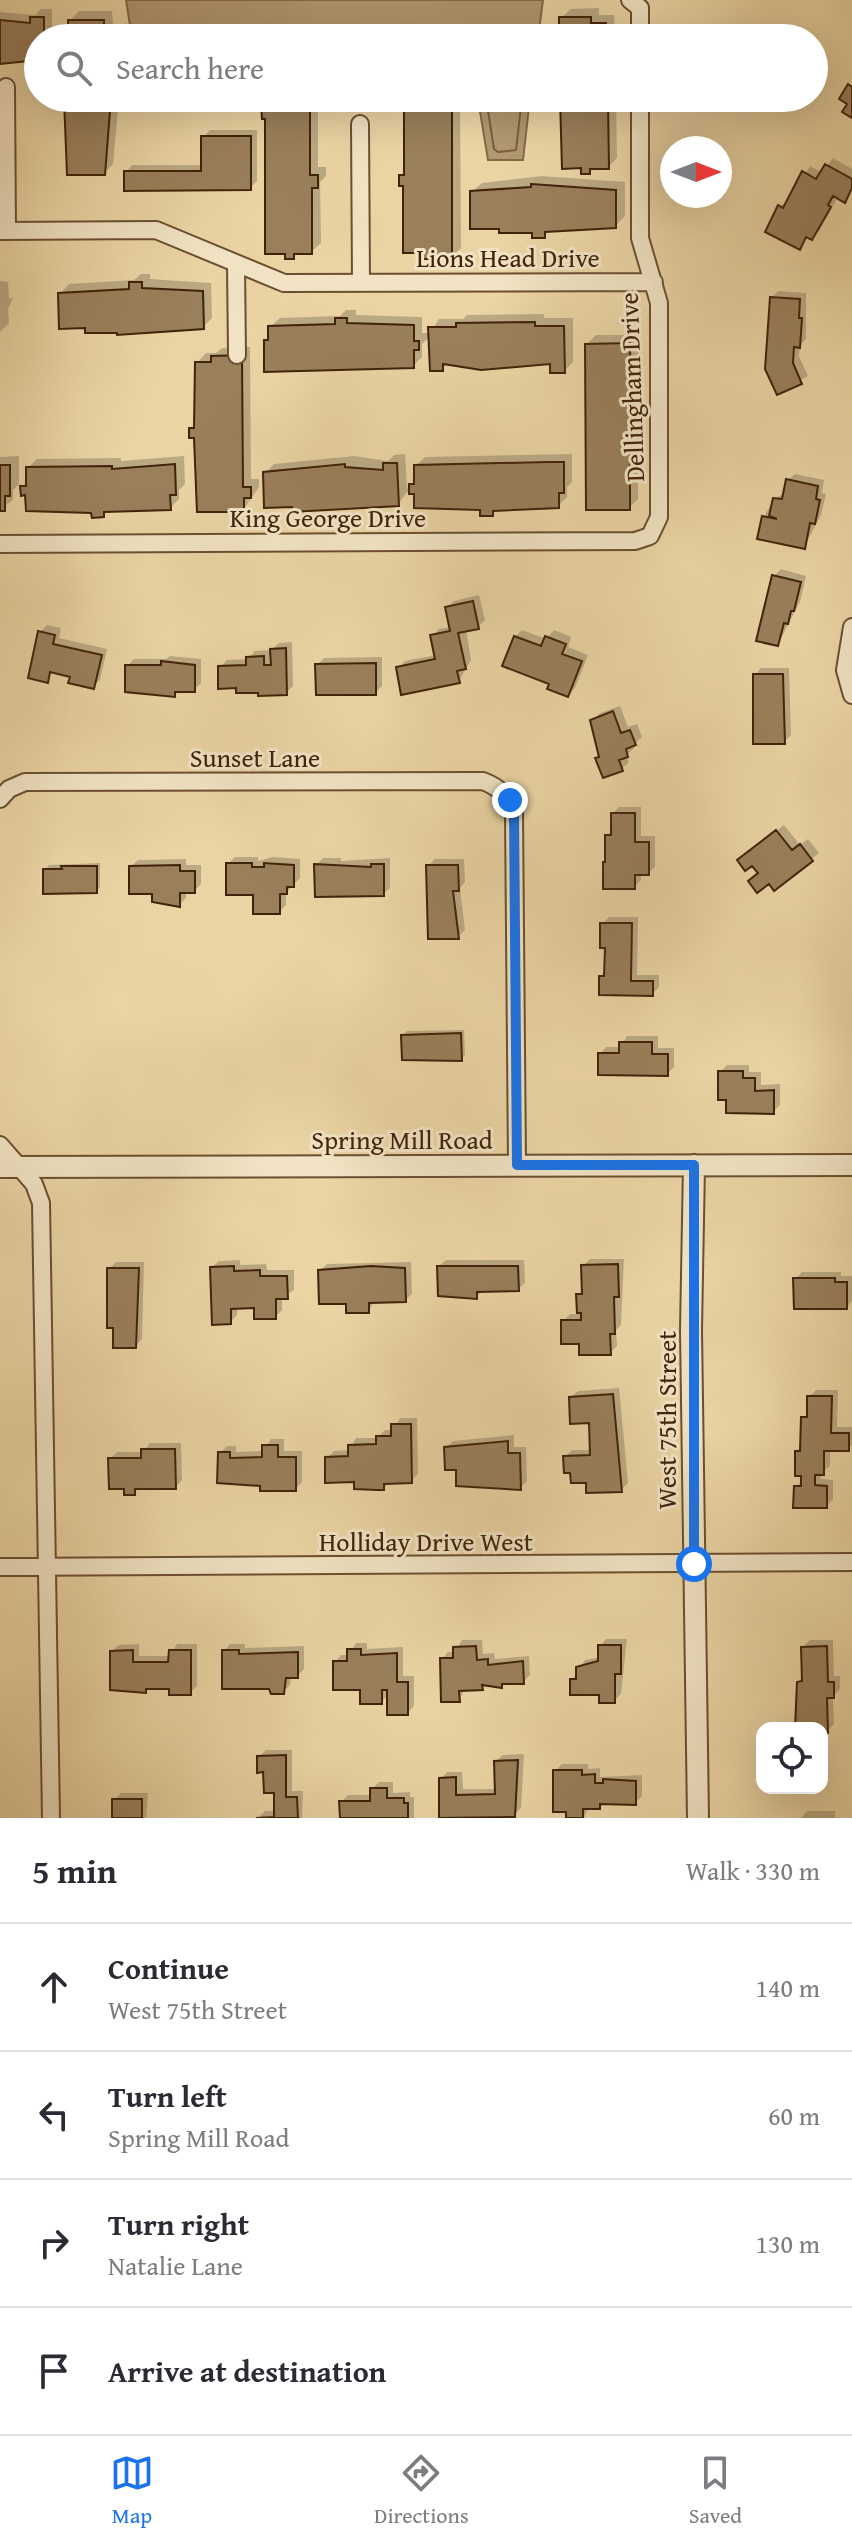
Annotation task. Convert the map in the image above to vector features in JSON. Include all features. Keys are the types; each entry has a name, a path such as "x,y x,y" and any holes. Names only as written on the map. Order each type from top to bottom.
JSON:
{"street":[{"path":"630,0 640,8 640,24"},
{"name":"Lions Head Drive","path":"6,87 4,231 156,230 284,283 654,282"},
{"name":"Dellingham Drive","path":"640,112 640,238 659,303 659,517 654,532"},
{"path":"360,124 361,282"},
{"path":"236,264 237,355"},
{"name":"King George Drive","path":"0,544 635,541 654,532"},
{"path":"852,627 845,670 852,695"},
{"name":"Sunset Lane","path":"3,795 25,782 483,781 504,793 514,813 517,1165"},
{"path":"0,1145 9,1167 34,1184 41,1203 51,1818"},
{"name":"West 75th Street","path":"694,1165 694,1564 698,1818"},
{"name":"Spring Mill Road","path":"9,1167 852,1165"},
{"name":"Holliday Drive West","path":"0,1567 852,1562"}],"water":[{"path":"126,0 543,0 540,24 130,24"},
{"path":"480,112 528,112 523,160 488,160"}],"building":[{"path":"30,17 44,17 44,24 24,24 24,61 0,64 0,20 30,23"},
{"path":"559,17 591,17 591,23 606,23 606,24 559,24"},
{"path":"68,20 104,20 104,24 68,24"},
{"path":"848,84 852,87 852,118 842,112 847,104 839,99"},
{"path":"65,112 110,112 105,175 67,175"},
{"path":"262,112 310,112 310,175 318,175 318,188 312,188 312,254 294,254 294,259 285,259 285,254 265,254 265,119 262,119"},
{"path":"404,112 452,112 452,259 420,259 420,253 403,253 403,186 399,186 399,175 404,175"},
{"path":"560,112 608,112 609,169 590,169 590,174 581,174 581,168 562,169"},
{"path":"201,136 251,136 251,190 124,191 124,171 201,171"},
{"path":"825,164 852,179 852,188 845,203 833,196 828,205 831,207 812,240 806,237 800,250 765,232 778,205 783,208 802,171 816,179"},
{"path":"531,184 616,190 616,228 545,232 545,238 532,238 532,233 499,233 499,229 470,229 470,191 531,187"},
{"path":"129,282 142,282 142,288 203,291 204,329 117,335 85,333 85,328 59,329 58,293 129,289"},
{"path":"770,297 800,299 799,318 802,318 800,348 794,347 793,363 802,384 777,395 765,369"},
{"path":"335,318 347,318 347,323 414,325 414,341 419,341 419,350 414,350 414,368 264,372 264,340 268,340 268,326 335,324"},
{"path":"535,322 535,326 564,326 565,373 550,373 550,364 481,370 443,364 443,371 430,371 428,327 456,327 456,323"},
{"path":"630,343 631,421 635,421 635,435 630,435 630,510 586,510 585,344"},
{"path":"242,355 243,487 251,487 251,498 244,498 244,512 197,512 194,438 189,438 189,428 194,428 195,362 211,362 211,356"},
{"path":"564,462 564,493 559,493 559,508 493,511 493,516 480,516 480,510 414,508 414,494 409,494 409,484 414,484 414,465"},
{"path":"383,463 397,463 399,506 292,512 292,507 264,508 263,472 345,464 345,467 383,470"},
{"path":"175,464 176,495 170,495 171,510 104,512 104,517 92,518 91,513 26,511 25,495 21,496 20,486 26,486 26,467 112,466 112,469"},
{"path":"0,465 10,465 10,496 5,496 5,511 0,511"},
{"path":"786,479 818,486 816,499 820,500 815,524 810,523 805,549 757,539 762,516 777,519 769,516 773,498 782,499"},
{"path":"772,575 801,582 794,611 791,611 788,624 784,623 778,646 756,641"},
{"path":"473,601 479,629 458,633 466,669 457,671 460,683 401,695 396,667 435,659 430,635 450,631 445,607"},
{"path":"38,631 55,635 53,644 102,655 94,689 68,683 70,677 50,672 48,683 28,678"},
{"path":"514,636 541,646 545,636 566,644 562,654 582,661 568,697 547,689 549,684 502,666"},
{"path":"286,648 287,695 258,696 258,693 236,693 236,688 218,689 218,666 246,665 246,657 264,656 264,665 271,665 270,649"},
{"path":"161,661 195,665 195,692 175,692 175,697 125,692 125,665 161,665"},
{"path":"376,663 376,695 316,695 315,664"},
{"path":"753,674 783,674 785,744 753,744"},
{"path":"613,711 621,733 630,730 636,745 626,749 628,757 619,760 623,771 603,778 595,758 599,757 590,720"},
{"path":"611,813 635,813 635,842 649,842 649,875 635,875 635,889 603,889 605,835 611,835"},
{"path":"776,830 792,850 800,844 813,861 774,891 769,884 757,893 748,881 758,873 752,866 745,871 737,860"},
{"path":"226,863 252,863 252,867 264,867 264,863 294,865 294,887 287,887 287,894 280,894 280,914 253,914 253,895 226,895"},
{"path":"314,864 371,867 371,864 384,864 384,896 315,897"},
{"path":"180,865 180,871 195,871 195,893 180,893 180,907 152,902 152,894 129,894 129,866"},
{"path":"426,865 458,865 459,891 453,891 459,939 428,939"},
{"path":"61,866 97,866 97,893 43,894 43,869 62,869"},
{"path":"600,923 632,923 631,981 653,981 653,996 599,995 599,976 604,976 605,948 600,948"},
{"path":"461,1033 462,1061 402,1060 401,1035"},
{"path":"619,1042 652,1042 652,1054 668,1054 668,1076 598,1075 598,1053 619,1053"},
{"path":"718,1071 743,1071 743,1078 755,1078 755,1091 774,1090 774,1114 726,1113 726,1100 718,1100"},
{"path":"618,1264 619,1297 614,1297 615,1334 610,1334 611,1355 579,1355 579,1344 561,1344 561,1320 581,1320 581,1313 577,1313 576,1294 582,1294 581,1265"},
{"path":"234,1266 234,1271 260,1270 260,1276 287,1276 288,1299 276,1299 276,1319 254,1319 254,1308 231,1309 231,1324 212,1325 210,1267"},
{"path":"371,1266 405,1268 406,1302 369,1303 369,1313 346,1313 346,1304 319,1304 318,1270"},
{"path":"437,1266 518,1266 519,1291 477,1292 477,1299 438,1296"},
{"path":"107,1268 139,1268 136,1348 113,1348 113,1328 107,1328"},
{"path":"793,1278 835,1278 835,1282 847,1282 847,1309 794,1309"},
{"path":"613,1394 622,1492 586,1493 586,1483 571,1483 570,1473 564,1473 563,1456 590,1455 589,1423 570,1424 569,1397"},
{"path":"807,1396 832,1396 831,1433 849,1433 849,1451 824,1451 824,1475 815,1475 815,1485 827,1486 827,1508 793,1508 794,1486 801,1486 801,1476 795,1476 795,1451 800,1451 801,1417 807,1417"},
{"path":"391,1424 411,1424 412,1483 384,1484 384,1490 377,1490 354,1489 354,1482 325,1483 325,1457 348,1456 348,1445 376,1444 376,1436 391,1436"},
{"path":"508,1441 508,1453 520,1453 521,1490 456,1486 456,1470 445,1470 444,1447"},
{"path":"262,1445 278,1445 278,1457 296,1457 296,1491 260,1491 260,1486 217,1483 218,1452 230,1452 230,1458 262,1457"},
{"path":"141,1449 175,1449 176,1489 135,1489 135,1495 124,1495 124,1489 109,1489 108,1458 141,1458"},
{"path":"598,1645 621,1645 621,1674 615,1674 615,1703 599,1703 599,1695 570,1695 570,1679 576,1679 576,1667 598,1661"},
{"path":"476,1646 477,1660 488,1659 488,1665 523,1661 524,1684 502,1684 502,1688 482,1685 483,1690 459,1691 460,1702 441,1702 440,1658 453,1658 453,1647"},
{"path":"827,1646 828,1682 834,1682 834,1698 827,1698 828,1722 795,1722 797,1682 802,1681 801,1647"},
{"path":"347,1649 361,1649 361,1655 397,1653 397,1682 408,1682 408,1715 387,1715 387,1690 382,1690 382,1704 360,1704 360,1690 333,1690 333,1661 347,1661"},
{"path":"133,1650 133,1662 168,1662 169,1650 191,1650 191,1695 169,1695 169,1689 146,1689 146,1693 110,1690 110,1651"},
{"path":"222,1650 239,1650 239,1654 298,1652 298,1678 286,1678 284,1694 271,1694 269,1689 222,1689"},
{"path":"286,1755 286,1797 297,1797 298,1818 256,1818 274,1817 274,1793 264,1793 263,1772 257,1773 257,1756"},
{"path":"518,1760 515,1817 439,1818 439,1778 456,1777 456,1795 495,1794 494,1761"},
{"path":"553,1770 582,1770 582,1775 595,1774 595,1783 603,1783 603,1779 636,1781 636,1805 600,1804 600,1809 583,1809 583,1818 566,1818 566,1812 553,1812"},
{"path":"370,1788 387,1788 387,1798 404,1798 404,1803 408,1803 408,1818 340,1818 339,1801 370,1801"},
{"path":"112,1799 142,1799 142,1818 112,1818"}],"route":[{"path":"510,800 514,813 517,1165 694,1165 691,1330 694,1564"}]}
